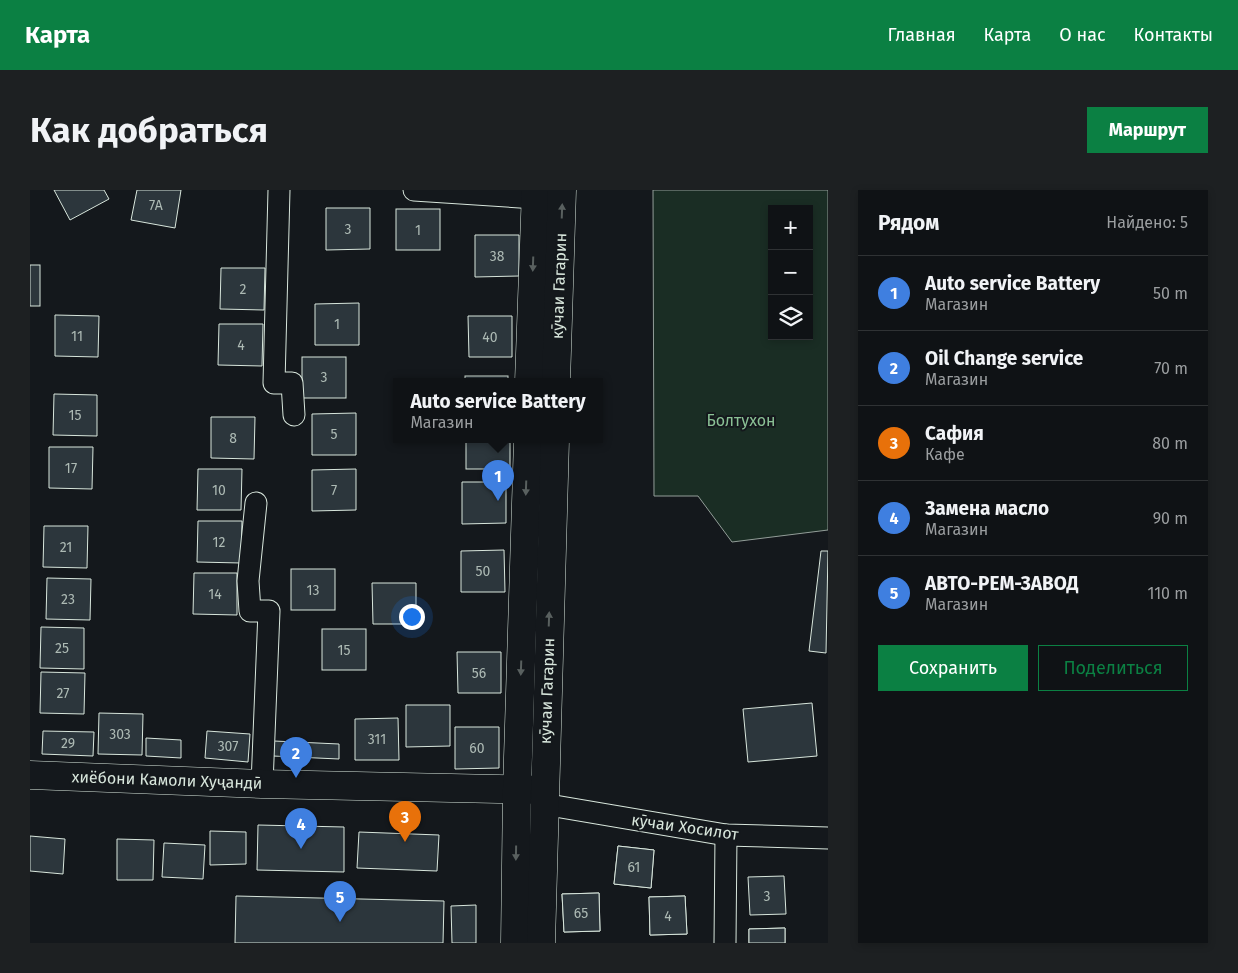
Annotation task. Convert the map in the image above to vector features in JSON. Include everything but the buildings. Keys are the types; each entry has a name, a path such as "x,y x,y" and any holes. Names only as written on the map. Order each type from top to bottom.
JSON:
{"main road":[{"name":"кӯчаи Гагарин","path":"556,378 562,190"},
{"name":"кӯчаи Гагарин","path":"530,378 535,194"},
{"name":"кӯчаи Гагарин","path":"515,943 517,796 528,443"},
{"name":"кӯчаи Гагарин","path":"541,943 555,443"},
{"name":"хиёбони Камоли Хуҷандӣ","path":"30,775 544,797"},
{"name":"хиёбони Камоли Хуҷандӣ","path":"30,789 517,796"}],"street":[{"path":"279,190 274,383 292,382 294,415"},
{"path":"414,190 535,194"},
{"path":"256,503 248,581 250,611 269,611 262,784"},
{"name":"кӯчаи Хосилот","path":"544,797 726,835 828,838"},
{"path":"725,943 726,835"}],"green space":[{"name":"Болтухон","path":"653,190 828,190 828,530 732,542 698,496 654,496"}],"place":[{"name":"Auto service Battery","path":"498,501"},
{"name":"Oil Change service","path":"296,778"},
{"name":"Сафия","path":"405,842"},
{"name":"Замена масло","path":"301,849"},
{"name":"АВТО-РЕМ-ЗАВОД","path":"340,922"}]}
